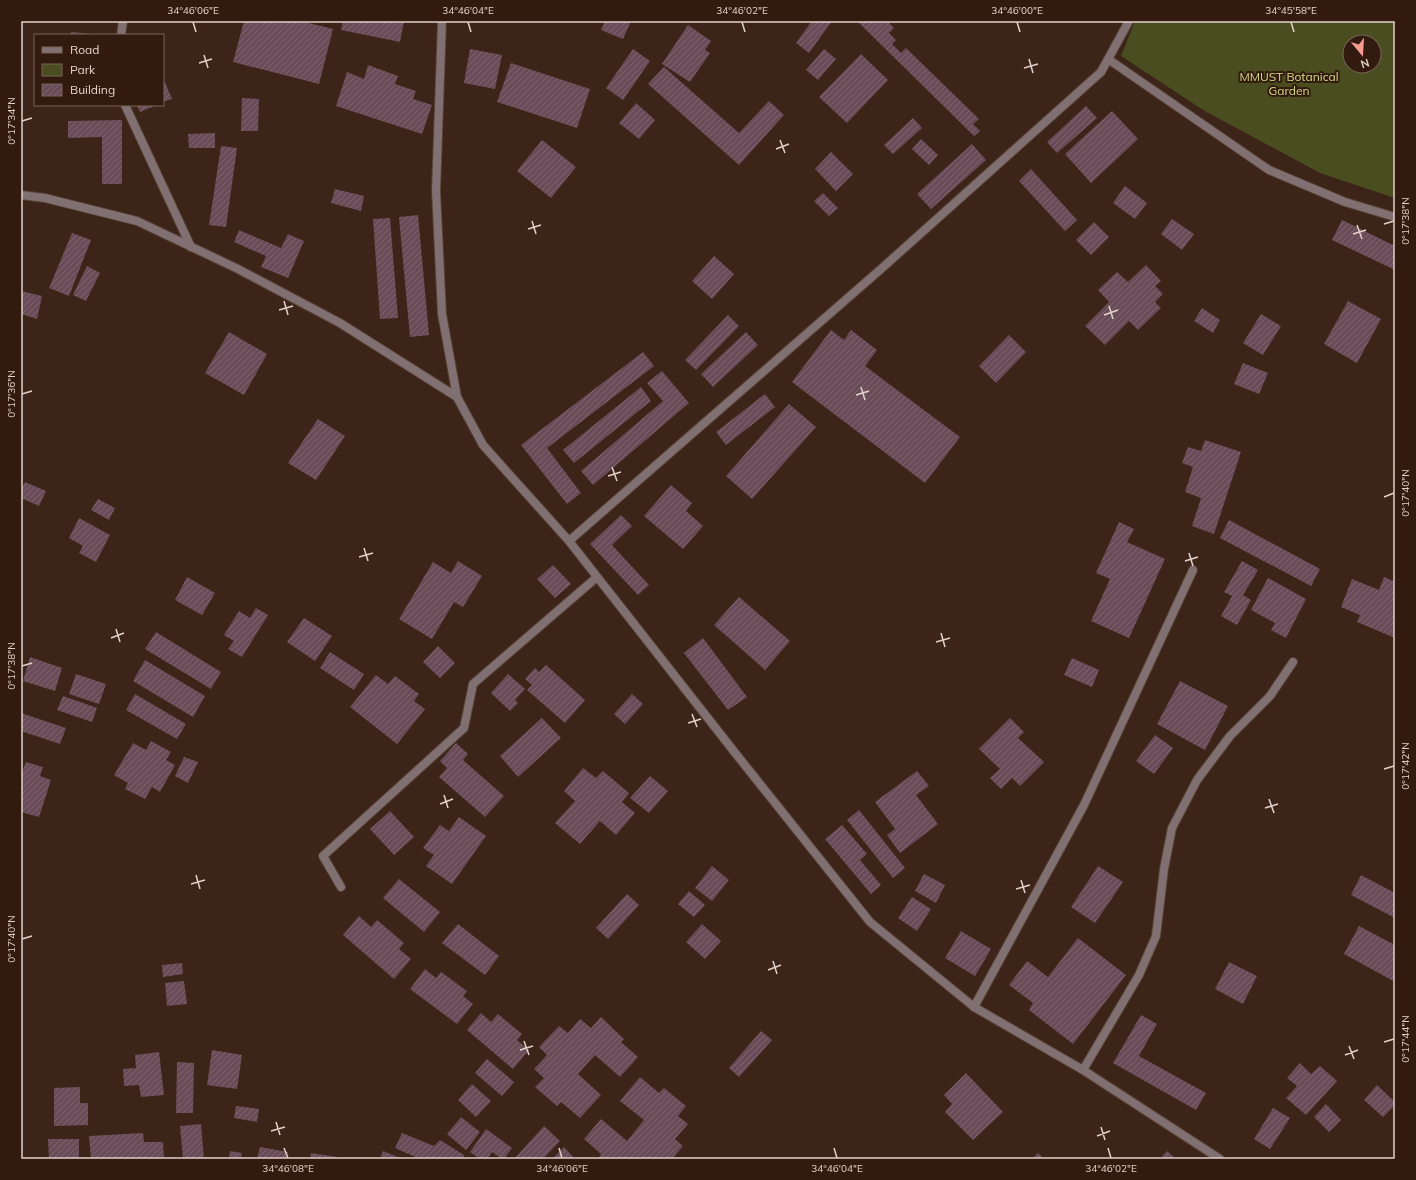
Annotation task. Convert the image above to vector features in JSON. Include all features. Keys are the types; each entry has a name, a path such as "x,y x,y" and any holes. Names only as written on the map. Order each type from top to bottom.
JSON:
{"street":[{"path":"121,34 123,21"},
{"path":"442,21 437,198 442,314 457,397 484,445 569,541 870,922 974,1007 1083,1070 1220,1159"},
{"path":"569,541 881,269 1100,72 1129,21"},
{"path":"1108,59 1269,170 1345,202 1395,217"},
{"path":"125,106 190,246"},
{"path":"21,195 45,198 137,221 236,268 340,323 457,397"},
{"path":"974,1007 1084,804 1193,570"},
{"path":"341,887 323,856 464,728 473,684 598,577"},
{"path":"1083,1070 1139,975 1156,936 1164,869 1172,828 1196,780 1230,736 1270,696 1293,662"}],"green space":[{"name":"MMUST Botanical Garden","path":"1135,21 1395,21 1395,198 1320,173 1203,110 1121,56"}],"building":[{"path":"244,21 301,21 333,29 319,84 233,62"},
{"path":"343,21 404,21 400,42 341,30"},
{"path":"605,21 631,21 623,39 601,30"},
{"path":"812,21 832,21 809,53 796,43"},
{"path":"857,21 887,21 894,28 889,33 896,40 892,44 901,53 906,48 979,119 973,124 980,131 974,136"},
{"path":"688,25 711,41 705,50 710,53 690,82 662,64"},
{"path":"71,32 92,34 70,34"},
{"path":"470,49 502,55 495,89 464,83"},
{"path":"633,49 650,61 623,100 606,88"},
{"path":"824,49 836,59 818,80 806,70"},
{"path":"861,54 888,80 847,123 819,97"},
{"path":"511,63 590,89 577,128 497,102"},
{"path":"368,65 398,76 395,84 416,91 413,99 432,105 422,134 336,106 347,72 364,79"},
{"path":"664,67 739,133 769,101 784,115 739,165 648,84"},
{"path":"164,82 165,82 172,99 164,102"},
{"path":"242,98 259,99 258,131 241,131"},
{"path":"636,103 655,120 639,139 619,123"},
{"path":"137,106 155,106 140,112"},
{"path":"1086,106 1097,118 1057,153 1047,142"},
{"path":"1112,111 1138,139 1091,183 1065,154"},
{"path":"913,118 922,128 893,154 884,145"},
{"path":"122,120 122,184 102,184 102,137 68,138 68,121"},
{"path":"215,133 215,148 189,148 188,134"},
{"path":"921,139 938,155 929,165 912,149"},
{"path":"542,140 576,167 551,198 517,171"},
{"path":"972,144 986,160 931,209 917,194"},
{"path":"221,146 237,148 226,227 209,225"},
{"path":"831,152 853,174 836,191 815,169"},
{"path":"1031,169 1077,220 1065,231 1019,181"},
{"path":"1125,186 1147,203 1135,219 1113,203"},
{"path":"335,189 364,196 361,211 331,203"},
{"path":"823,193 838,208 829,216 814,201"},
{"path":"418,215 429,335 410,337 399,217"},
{"path":"390,218 398,318 380,319 373,219"},
{"path":"1172,219 1194,234 1182,250 1161,234"},
{"path":"1342,220 1395,246 1395,270 1332,240"},
{"path":"1094,222 1109,237 1091,255 1076,240"},
{"path":"239,230 281,248 288,234 304,241 288,278 261,267 266,256 234,242"},
{"path":"72,233 91,240 69,296 49,288"},
{"path":"714,256 734,274 712,299 692,281"},
{"path":"1146,265 1161,281 1155,286 1163,294 1155,302 1161,308 1138,330 1129,321 1105,345 1085,326 1109,302 1098,290 1117,272 1128,282"},
{"path":"87,266 100,273 86,301 73,295"},
{"path":"21,291 42,296 37,319 21,314"},
{"path":"1348,301 1381,319 1357,363 1324,344"},
{"path":"1202,308 1220,320 1213,333 1194,321"},
{"path":"1261,314 1281,326 1263,355 1243,343"},
{"path":"728,315 739,326 696,370 685,360"},
{"path":"831,330 844,340 851,330 877,350 865,366 960,437 925,483 792,382"},
{"path":"229,332 267,354 244,395 205,373"},
{"path":"746,332 758,345 713,387 701,374"},
{"path":"1009,335 1026,352 996,383 979,366"},
{"path":"643,352 654,366 547,448 581,493 567,504 521,445"},
{"path":"1243,363 1268,373 1259,394 1234,384"},
{"path":"662,371 689,403 593,485 581,471 663,401 647,383"},
{"path":"641,387 651,401 574,463 563,450"},
{"path":"765,394 775,407 726,445 716,432"},
{"path":"789,404 816,427 752,499 726,476"},
{"path":"318,419 345,436 316,480 288,463"},
{"path":"1205,440 1241,452 1214,534 1192,526 1201,498 1185,492 1193,467 1182,463 1188,447 1201,451"},
{"path":"25,482 46,491 39,506 21,498 21,490"},
{"path":"671,485 692,503 686,511 703,526 683,549 644,516"},
{"path":"98,499 115,508 109,520 91,510"},
{"path":"621,515 632,526 612,545 649,585 638,595 590,544"},
{"path":"79,518 110,535 96,562 79,553 83,546 69,538"},
{"path":"1229,520 1320,569 1311,586 1220,538"},
{"path":"1119,522 1134,529 1127,542 1165,559 1129,638 1091,621 1110,579 1096,573"},
{"path":"458,561 482,576 463,607 454,602 432,639 399,619 433,562 451,573"},
{"path":"1242,561 1258,570 1243,595 1251,600 1237,625 1221,616 1232,596 1224,592"},
{"path":"553,565 571,584 555,598 537,579"},
{"path":"187,577 215,593 202,615 175,600"},
{"path":"1384,577 1395,582 1395,638 1357,622 1360,615 1341,607 1352,579 1379,590"},
{"path":"1268,578 1306,599 1286,638 1271,630 1275,623 1251,610"},
{"path":"739,597 790,641 765,670 714,625"},
{"path":"256,608 268,615 242,657 228,649 234,641 224,635 239,611 250,618"},
{"path":"304,618 332,636 315,661 287,642"},
{"path":"156,632 221,672 211,689 145,649"},
{"path":"703,638 747,697 728,710 684,653"},
{"path":"438,646 455,663 440,678 423,662"},
{"path":"330,652 364,674 354,690 320,668"},
{"path":"30,657 62,668 55,691 23,681"},
{"path":"1072,658 1099,670 1092,687 1064,675"},
{"path":"145,660 205,696 193,717 133,681"},
{"path":"546,665 585,700 565,723 527,690 532,685 525,679 535,668 539,672"},
{"path":"76,674 106,684 99,704 69,694"},
{"path":"508,674 525,689 515,700 518,703 510,711 491,693"},
{"path":"376,675 388,684 395,676 419,694 414,701 425,709 397,744 350,707"},
{"path":"1180,681 1228,706 1205,750 1157,724"},
{"path":"135,694 186,724 177,739 126,710"},
{"path":"632,694 643,704 625,724 614,714"},
{"path":"63,696 97,708 92,722 57,710"},
{"path":"21,713 66,728 60,744 21,731"},
{"path":"542,718 561,738 518,777 500,756"},
{"path":"1010,718 1024,732 1018,738 1044,762 1020,786 1012,778 1001,789 990,778 1000,769 979,749"},
{"path":"1155,735 1173,748 1154,774 1136,761"},
{"path":"151,741 171,752 166,760 175,765 160,792 152,787 145,799 125,789 128,783 114,775 133,743 146,750"},
{"path":"456,743 468,754 463,760 504,796 485,817 439,777 447,768 440,761"},
{"path":"184,757 198,762 188,783 175,776"},
{"path":"26,762 43,767 40,776 51,780 39,817 21,812 21,775"},
{"path":"583,768 596,778 603,771 629,793 622,802 635,813 616,835 600,821 580,844 555,823 575,801 564,791"},
{"path":"917,771 929,786 916,795 938,824 900,853 887,835 895,829 875,802"},
{"path":"650,776 668,791 649,813 630,798"},
{"path":"859,810 905,868 893,878 847,820"},
{"path":"390,811 414,837 394,855 370,829"},
{"path":"459,817 486,836 452,884 426,866 434,855 423,848 440,825 449,831"},
{"path":"842,825 867,854 860,860 881,885 871,894 825,839"},
{"path":"712,866 729,880 712,901 695,888"},
{"path":"1098,866 1123,882 1095,923 1071,907"},
{"path":"924,874 945,885 936,903 915,891"},
{"path":"1361,875 1395,893 1395,918 1351,895"},
{"path":"399,879 440,912 424,932 383,898"},
{"path":"689,891 705,905 694,917 678,904"},
{"path":"627,894 639,905 608,939 596,928"},
{"path":"912,897 931,909 917,931 898,918"},
{"path":"359,916 371,927 377,920 404,943 399,949 411,959 394,979 343,935"},
{"path":"458,924 499,956 485,975 442,943"},
{"path":"702,924 721,941 705,959 686,942"},
{"path":"1359,926 1395,945 1395,982 1344,954"},
{"path":"961,931 991,949 975,976 945,958"},
{"path":"1078,938 1126,975 1073,1044 1029,1010 1033,1003 1009,985 1027,961 1048,977"},
{"path":"1229,962 1257,976 1243,1004 1215,989"},
{"path":"182,963 183,974 163,977 162,965"},
{"path":"425,969 436,978 441,972 467,991 463,996 473,1004 457,1024 410,989"},
{"path":"184,981 187,1004 167,1006 165,983"},
{"path":"481,1013 491,1022 498,1014 522,1034 517,1040 529,1050 513,1069 467,1030"},
{"path":"1141,1015 1157,1024 1139,1056 1206,1093 1196,1110 1113,1063"},
{"path":"601,1017 624,1039 621,1042 638,1057 620,1077 595,1055 578,1074 601,1095 580,1118 561,1102 557,1106 535,1087 544,1078 534,1069 547,1055 539,1047 559,1026 568,1033 580,1019 591,1028"},
{"path":"761,1031 772,1040 739,1077 729,1068"},
{"path":"212,1050 242,1055 237,1089 207,1085"},
{"path":"159,1052 164,1095 141,1097 139,1085 124,1086 123,1069 136,1068 135,1055"},
{"path":"487,1059 514,1082 502,1096 475,1073"},
{"path":"177,1062 194,1063 193,1113 176,1113"},
{"path":"1300,1063 1311,1074 1320,1066 1337,1081 1306,1115 1286,1098 1297,1086 1287,1078"},
{"path":"966,1073 1003,1112 973,1140 945,1112 952,1104 944,1095"},
{"path":"640,1077 659,1093 664,1088 686,1106 678,1116 688,1124 675,1139 683,1146 672,1159 600,1159 601,1154 584,1139 601,1119 627,1141 644,1120 620,1101"},
{"path":"472,1084 491,1101 476,1117 458,1100"},
{"path":"1377,1085 1395,1102 1395,1105 1383,1117 1364,1100"},
{"path":"80,1087 80,1103 88,1103 88,1125 54,1126 54,1088"},
{"path":"1326,1104 1341,1120 1329,1132 1314,1117"},
{"path":"236,1106 259,1109 257,1122 234,1118"},
{"path":"1273,1108 1290,1118 1270,1149 1254,1139"},
{"path":"461,1117 480,1132 466,1150 447,1134"},
{"path":"201,1124 204,1159 183,1159 180,1126"},
{"path":"544,1126 560,1141 543,1159 514,1159"},
{"path":"486,1129 512,1148 504,1159 492,1152 487,1159 480,1159 470,1152"},
{"path":"143,1133 144,1142 163,1142 164,1159 91,1159 89,1136"},
{"path":"402,1133 434,1146 440,1140 464,1155 463,1159 420,1159 395,1148"},
{"path":"48,1139 79,1139 79,1159 49,1159"},
{"path":"260,1147 288,1152 286,1159 257,1159"},
{"path":"564,1147 575,1159 552,1159"},
{"path":"230,1151 242,1153 241,1157 249,1159 229,1159"},
{"path":"383,1151 403,1159 380,1159"},
{"path":"1167,1151 1176,1159 1160,1159"},
{"path":"311,1153 337,1157 336,1159 310,1159"},
{"path":"1038,1153 1044,1159 1032,1159"}]}
